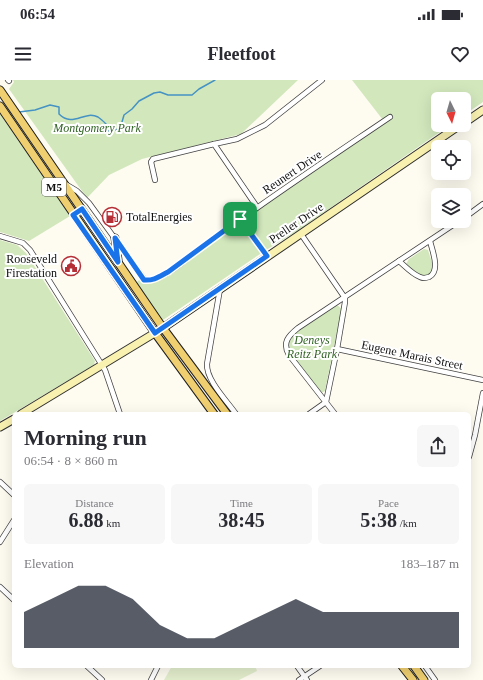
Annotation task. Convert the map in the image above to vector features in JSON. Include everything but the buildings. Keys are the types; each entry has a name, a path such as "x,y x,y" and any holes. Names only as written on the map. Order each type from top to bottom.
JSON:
{"main road":[{"name":"M5","path":"0,90 163,328 226,412"},
{"name":"M5","path":"0,106 93,244 213,412"},
{"path":"471,118 483,110"},
{"name":"Preller Drive","path":"25,412 163,328 450,132"},
{"path":"73,215 82,209"},
{"path":"93,244 102,238"},
{"path":"115,238 118,262"},
{"path":"0,427 12,420"},
{"path":"404,668 413,680"},
{"path":"415,668 424,680"}],"street":[{"path":"155,180 151,162 153,159 237,139 265,125 322,80"},
{"name":"Reunert Drive","path":"115,238 144,280 151,281 156,279 168,272 257,207 390,117"},
{"path":"214,144 257,207"},
{"path":"64,184 77,191 95,211 115,238"},
{"path":"471,213 483,204"},
{"path":"240,219 267,256"},
{"path":"334,412 289,355 286,350 286,343 294,332 449,228"},
{"path":"301,234 345,298 345,308 326,402 312,412"},
{"path":"0,236 19,241 28,246 102,364 107,374 119,412"},
{"path":"399,261 419,277 425,278 431,276 434,271 435,264 430,241"},
{"path":"220,289 207,370 212,381 235,412"},
{"name":"Eugene Marais Street","path":"337,349 483,380"},
{"path":"471,450 483,393"},
{"path":"0,482 12,493"},
{"path":"0,542 12,523"},
{"path":"0,586 12,598"},
{"path":"89,668 102,680"},
{"path":"151,680 157,668"},
{"path":"298,668 306,679"},
{"path":"300,680 306,679 318,668"},
{"path":"426,668 435,680"}],"green space":[{"name":"Montgomery Park","path":"13,80 298,80 241,134 142,159 109,175 87,198 9,89 14,82"},
{"path":"352,80 483,80 483,102 471,110 471,92 431,92 431,132 440,132 297,231 263,252 160,322 136,283 141,278 159,275 241,220 383,120"},
{"path":"0,114 70,216 29,241 0,232"},
{"path":"0,240 17,245 26,253 95,361 94,365 15,412 12,412 12,414 0,421"},
{"path":"424,249 428,250 433,266 430,274 425,276 418,275 406,264 409,259"},
{"name":"Deneys Reitz Park","path":"337,305 342,309 325,391 321,393 289,355 287,339 294,332"},
{"path":"171,668 256,668 257,671 239,680 164,680"}],"waterway":[{"path":"19,112 35,110 50,105 59,107 59,114 64,118 74,119 93,115 98,117 106,124 108,131 120,129 124,115 139,101 154,93 160,92 168,95 192,95 199,89 215,80"}],"place":[{"name":"TotalEnergies","path":"112,217"},
{"name":"Rooseveld Firestation","path":"71,266"}],"route":[{"path":"82,209 118,262 115,238 144,280 151,281 168,272 240,219 267,256 155,333 73,215 82,209"}]}
